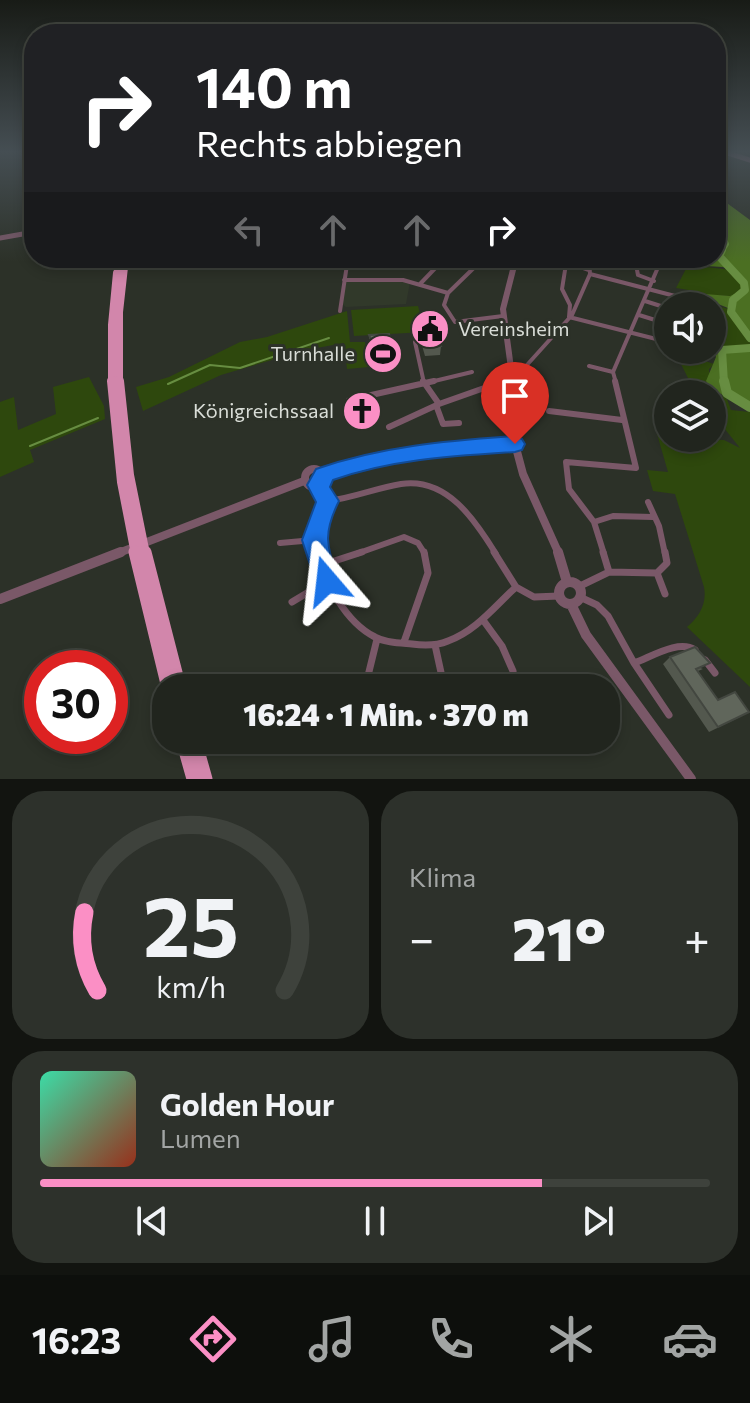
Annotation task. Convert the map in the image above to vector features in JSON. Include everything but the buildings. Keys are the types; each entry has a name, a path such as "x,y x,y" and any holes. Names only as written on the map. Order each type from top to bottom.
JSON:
{"highway":[{"path":"120,268 114,292 111,366 121,474 137,535 165,674"},
{"path":"141,556 176,674"},
{"path":"186,754 193,779"},
{"path":"199,754 206,779"}],"street":[{"path":"0,238 24,234"},
{"path":"340,311 346,268"},
{"path":"420,284 435,268"},
{"path":"474,268 448,293 444,305 455,322 503,316"},
{"path":"514,268 503,316 513,379 515,444 523,474 559,555 567,582 577,597 586,635 691,779"},
{"path":"565,268 562,289 570,305 569,317"},
{"path":"578,268 654,293"},
{"path":"389,427 438,404 513,379 569,317 584,294 590,268"},
{"path":"609,572 594,522 569,489 566,462 636,468 622,420 613,372 659,268"},
{"path":"637,270 638,275 654,281"},
{"path":"344,280 403,280 448,293"},
{"path":"645,301 654,304"},
{"path":"639,315 654,320"},
{"path":"569,317 654,339"},
{"path":"415,342 423,381 438,404 443,424 459,423"},
{"path":"589,366 613,372"},
{"path":"349,400 472,372"},
{"path":"549,411 622,420"},
{"path":"304,481 304,476 311,470 323,475 364,461 427,450 515,444"},
{"path":"304,481 311,486 317,485 322,482 323,475"},
{"path":"0,599 304,481"},
{"path":"328,501 350,500 403,484 434,486 448,493 469,514 516,587 531,597 577,597 597,605 608,616 634,663 669,715"},
{"path":"317,485 328,501"},
{"path":"328,501 320,516 314,540 327,581 335,597 377,639 435,645 461,635 483,620 516,587"},
{"path":"577,597 609,572 657,573 667,563 659,526 648,502"},
{"path":"594,522 613,516 653,517"},
{"path":"322,565 369,550 394,537 406,536 416,541 424,550 428,572 406,626 404,642"},
{"path":"280,543 314,540"},
{"path":"657,573 665,594"},
{"path":"292,602 327,581"},
{"path":"559,596 559,588 567,582"},
{"path":"483,620 502,646 513,671"},
{"path":"368,674 377,639"},
{"path":"435,645 441,674"},
{"path":"634,663 680,646 690,646 715,673"}],"shaded area":[{"path":"346,282 410,282 406,304 346,307 342,304"}],"green space":[{"path":"726,202 750,220 750,334 735,319 733,310 726,307 726,296 741,291 739,276 725,268"},
{"path":"686,268 732,270 742,282 741,291 731,296 726,296 726,292 676,288"},
{"path":"418,306 425,332 354,336 351,310"},
{"path":"726,308 733,310 735,319 750,334 750,346 726,346"},
{"path":"347,311 350,342 365,342 369,367 347,369 344,343 306,350 221,375 143,411 136,387 169,377 240,342 267,337"},
{"path":"726,346 750,346 750,410 726,397 726,380 706,380 713,364 726,364"},
{"path":"681,364 714,364 709,369 710,380 689,380"},
{"path":"89,377 104,406 105,419 30,450 34,462 0,477 0,402 14,397 18,430 56,414 53,387"},
{"path":"726,398 731,410 750,412 750,687 687,627 702,609 704,587 675,494 653,491 647,470 668,472 662,452 726,452 726,441 740,448 726,430"}],"waterway":[{"path":"726,264 744,283 745,290 733,300 731,312 750,338"},
{"path":"168,384 210,365 240,368 329,338"},
{"path":"724,380 722,350 750,348"},
{"path":"726,389 727,393 750,407"},
{"path":"30,446 98,418"}],"place":[{"name":"Vereinsheim","path":"430,329"},
{"name":"Turnhalle","path":"383,354"},
{"name":"Königreichssaal","path":"362,411"}],"route":[{"path":"327,581 314,540 320,516 328,501 317,485 322,482 323,475 364,461 427,450 515,444"}]}
